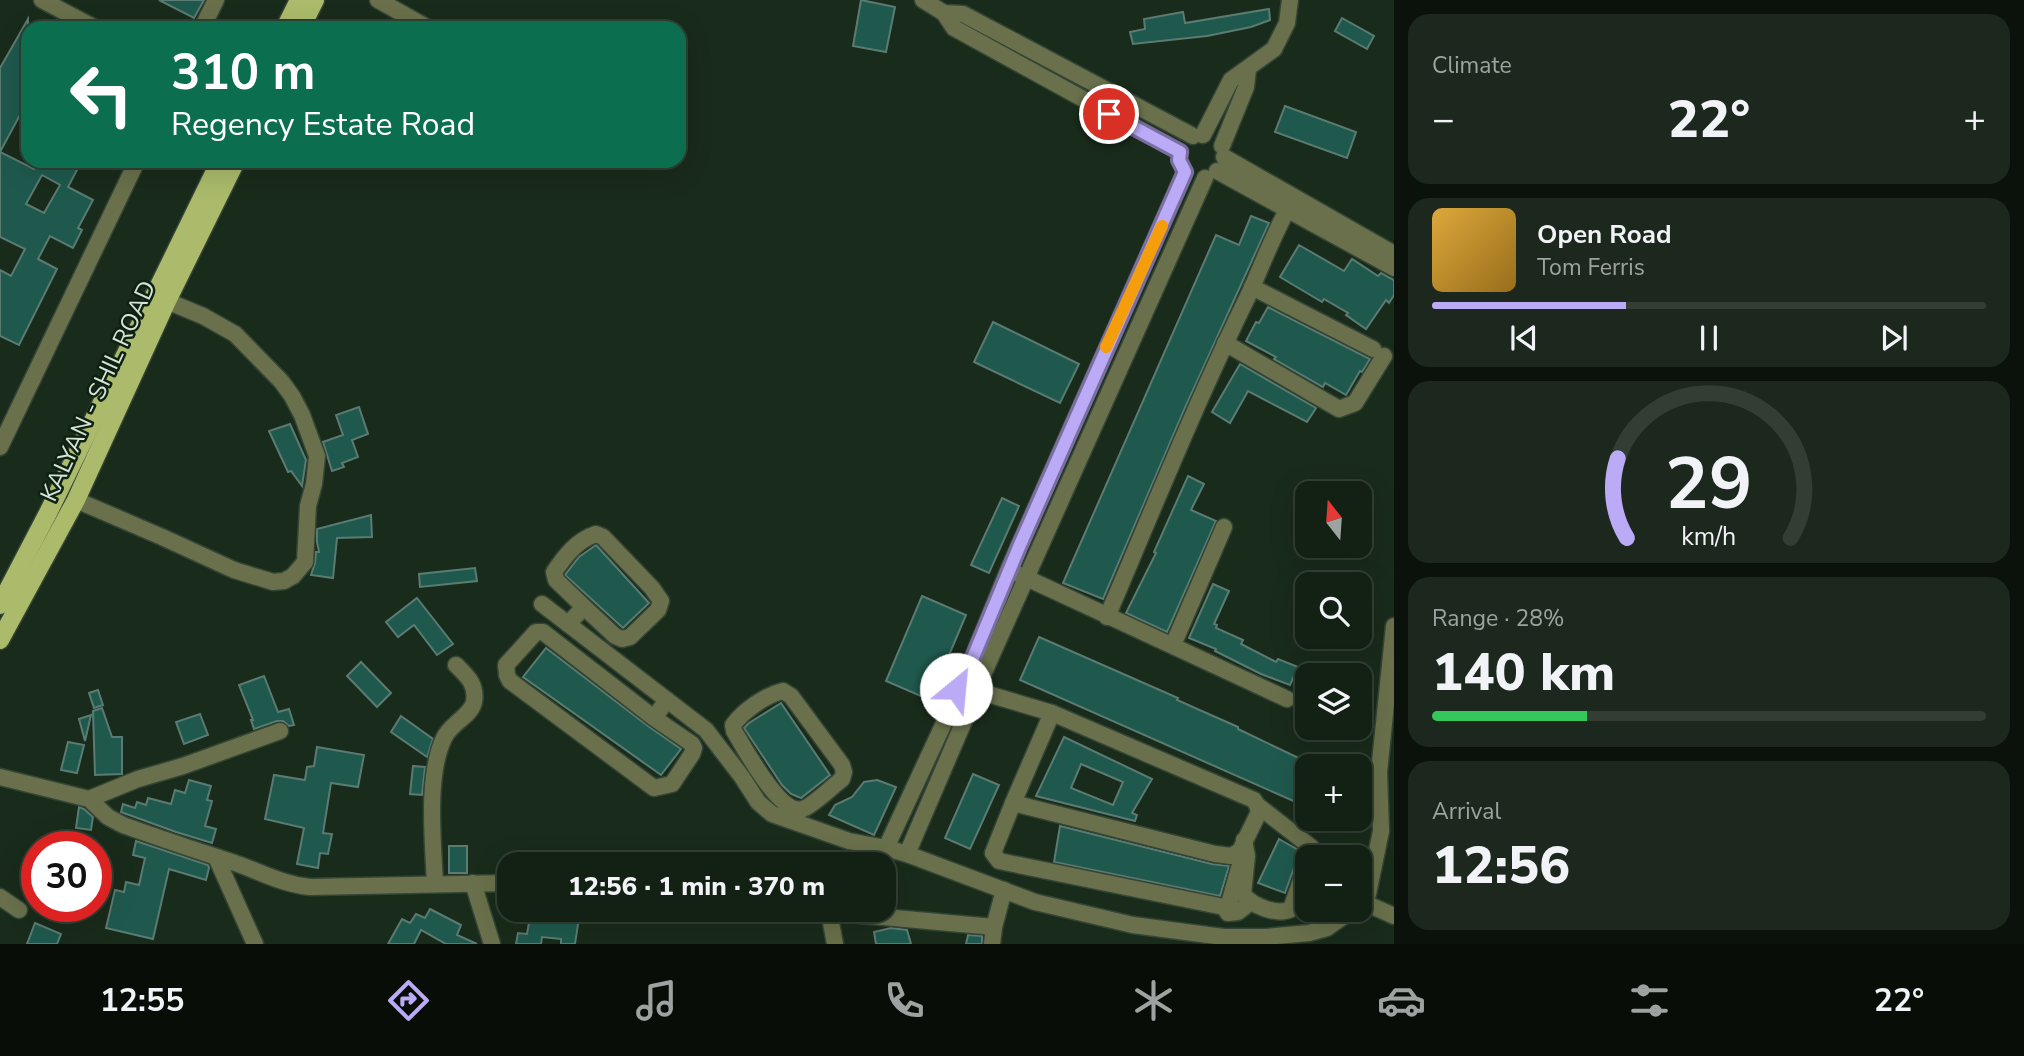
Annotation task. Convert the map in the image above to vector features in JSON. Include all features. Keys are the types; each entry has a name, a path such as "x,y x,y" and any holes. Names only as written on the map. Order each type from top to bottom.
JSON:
{"main road":[{"path":"288,21 299,0"},
{"path":"304,21 315,0"},
{"name":"KALYAN - SHIL ROAD","path":"0,605 49,511 217,168"},
{"name":"KALYAN - SHIL ROAD","path":"0,640 76,500 167,301 233,168"}],"street":[{"path":"42,0 82,21"},
{"path":"206,21 216,0"},
{"path":"378,0 416,21"},
{"path":"923,0 944,13 954,28 1180,152"},
{"path":"1217,163 1191,176 1185,172 1179,160 1180,152 1187,140 1198,135 1231,80 1274,49 1287,23 1290,0"},
{"path":"944,13 963,14 1096,85 1198,135 1214,139 1217,163"},
{"path":"907,854 976,685 1028,578 1117,374 1217,163 1246,87 1248,69"},
{"path":"1085,101 1096,85"},
{"path":"1217,163 1291,204 1394,268"},
{"path":"2,439 134,168"},
{"path":"1185,172 1008,570 976,685 965,698 956,689 957,680 963,673 976,685 1052,713 1254,800 1259,812 1240,851 1231,856"},
{"path":"1291,204 1394,254"},
{"path":"1107,617 1274,233 1291,204"},
{"path":"1225,343 1339,409 1355,403 1379,352 1252,287"},
{"path":"76,500 234,570 273,582 284,581 293,576 305,562 308,506 317,456 292,396 235,334 203,316 167,301"},
{"path":"1098,365 1117,374"},
{"path":"1173,645 1224,527"},
{"path":"596,534 603,537 661,601 658,610 630,637 622,639 615,636 584,607 556,580 554,572 584,538 596,534"},
{"path":"1008,570 1287,699"},
{"path":"542,604 706,730 758,802 772,814 849,841 907,854 1012,895 1133,925 1223,937 1266,937 1309,933 1326,936 1340,922"},
{"path":"568,624 584,607"},
{"path":"1372,875 1381,831 1379,772 1394,626"},
{"path":"536,632 543,632 654,718 694,748 672,784 654,788 510,681 506,664 536,632"},
{"path":"435,883 434,769 444,737 472,709 475,699 473,682 456,665"},
{"path":"783,691 791,696 842,765 844,772 842,779 820,797 803,809 794,809 771,789 757,767 734,731 733,725 772,694 783,691"},
{"path":"886,848 958,693"},
{"path":"654,718 667,700"},
{"path":"1013,803 1231,856 1239,868 1229,904 1224,907 999,861 993,853 1013,803 1052,713"},
{"path":"89,799 138,779 280,732"},
{"path":"742,777 757,767"},
{"path":"0,777 89,799 115,822 295,885 310,887 497,883"},
{"path":"1257,805 1308,845"},
{"path":"1244,840 1247,856 1243,894 1251,902 1277,912 1291,909 1295,898"},
{"path":"216,857 255,944"},
{"path":"473,883 492,944"},
{"path":"992,944 1004,890"},
{"path":"0,897 19,910"},
{"path":"1224,907 1228,913 1238,912 1251,902"},
{"path":"1372,909 1394,916"},
{"path":"896,918 994,927"},
{"path":"831,922 835,944"}],"building":[{"path":"159,0 204,0 194,18"},
{"path":"861,0 895,7 886,52 853,46"},
{"path":"1269,9 1270,20 1251,27 1207,36 1133,44 1130,32 1145,29 1144,19 1183,12 1185,23"},
{"path":"1342,18 1374,36 1367,49 1335,31"},
{"path":"21,31 21,113 0,152 0,68"},
{"path":"1285,106 1356,132 1347,158 1275,132"},
{"path":"0,152 21,162 21,168 73,168 77,170 68,187 93,200 78,228 82,230 73,248 50,236 38,259 57,269 19,345 0,336 0,270 11,276 25,249 0,237","holes":["42,175 60,185 44,213 26,204"]},
{"path":"1251,216 1269,223 1184,410 1103,599 1063,583 1216,235 1239,245"},
{"path":"1299,245 1344,271 1352,259 1378,276 1381,273 1394,280 1394,295 1389,303 1386,300 1366,329 1346,315 1348,313 1324,299 1322,302 1280,277"},
{"path":"1268,307 1370,359 1346,395 1325,383 1323,387 1246,341"},
{"path":"993,322 1079,364 1060,403 974,362"},
{"path":"1240,364 1316,408 1307,422 1248,391 1230,423 1212,412"},
{"path":"359,407 368,434 352,440 358,457 342,463 344,467 332,471 323,442 343,435 336,415"},
{"path":"290,424 306,460 302,486 291,471 288,472 269,431"},
{"path":"1188,476 1204,484 1191,510 1216,521 1167,632 1126,613 1156,553 1154,552"},
{"path":"1002,498 1019,506 989,573 971,565"},
{"path":"371,515 372,537 337,538 333,578 311,575 316,552 319,552 317,529"},
{"path":"596,545 649,603 623,628 565,575 579,557"},
{"path":"475,568 477,581 420,587 419,574"},
{"path":"1213,584 1229,591 1214,624 1217,625 1216,628 1243,640 1241,644 1276,662 1278,659 1295,666 1295,674 1290,685 1261,674 1215,651 1216,649 1189,638"},
{"path":"922,596 966,615 930,700 886,681"},
{"path":"417,598 453,644 437,655 414,625 398,637 386,622"},
{"path":"1039,637 1178,698 1177,700 1295,756 1295,802 1020,680"},
{"path":"546,648 681,749 661,775 523,677"},
{"path":"361,662 391,693 377,707 347,676"},
{"path":"264,676 278,712 289,709 294,725 289,726 283,721 277,721 254,729 239,685"},
{"path":"98,690 103,705 94,708 89,693"},
{"path":"781,703 830,775 801,798 791,794 782,785 744,728"},
{"path":"102,708 112,737 122,737 122,774 95,775 93,711"},
{"path":"200,714 208,735 184,744 176,722"},
{"path":"91,715 85,741 79,719"},
{"path":"401,716 433,739 427,757 391,732"},
{"path":"1064,737 1152,779 1132,813 1137,815 1135,821 1036,796","holes":["1081,764 1123,782 1113,805 1071,788"]},
{"path":"68,742 84,745 77,773 61,770"},
{"path":"317,747 364,755 358,787 331,783 323,833 332,834 328,854 320,853 318,868 297,864 304,828 265,819 274,775 305,780 307,767 314,766"},
{"path":"413,766 425,767 422,795 410,794"},
{"path":"973,774 999,785 970,849 945,838"},
{"path":"189,780 211,786 207,800 212,801 205,826 216,829 212,843 121,812 123,804 135,808 137,802 146,805 148,798 171,804 175,790 185,793"},
{"path":"877,780 896,787 874,835 829,815 835,805 852,797 864,782"},
{"path":"79,807 93,817 91,830 76,828"},
{"path":"1060,826 1229,866 1220,896 1054,862"},
{"path":"1279,839 1295,848 1295,865 1285,893 1258,883"},
{"path":"136,841 208,865 209,868 206,880 169,869 153,939 106,928 107,922 112,922 115,890 124,892 126,882 139,885 145,858 133,855"},
{"path":"449,846 467,846 467,873 449,873"},
{"path":"430,909 461,925 457,935 477,944 446,944 421,930 414,944 388,944 402,919 410,923 416,914 425,918"},
{"path":"529,922 578,922 575,944 561,944 561,939 542,937 541,944 516,944 518,933 527,934"},
{"path":"35,923 61,934 57,944 27,944"},
{"path":"891,928 907,930 911,944 876,944 874,932"},
{"path":"968,935 982,936 982,944 966,944"}],"slow traffic":[{"path":"1106,347 1162,226"}],"route":[{"path":"956,689 959,676 967,672 1098,365 1185,172 1179,160 1180,152 1109,114"}]}
